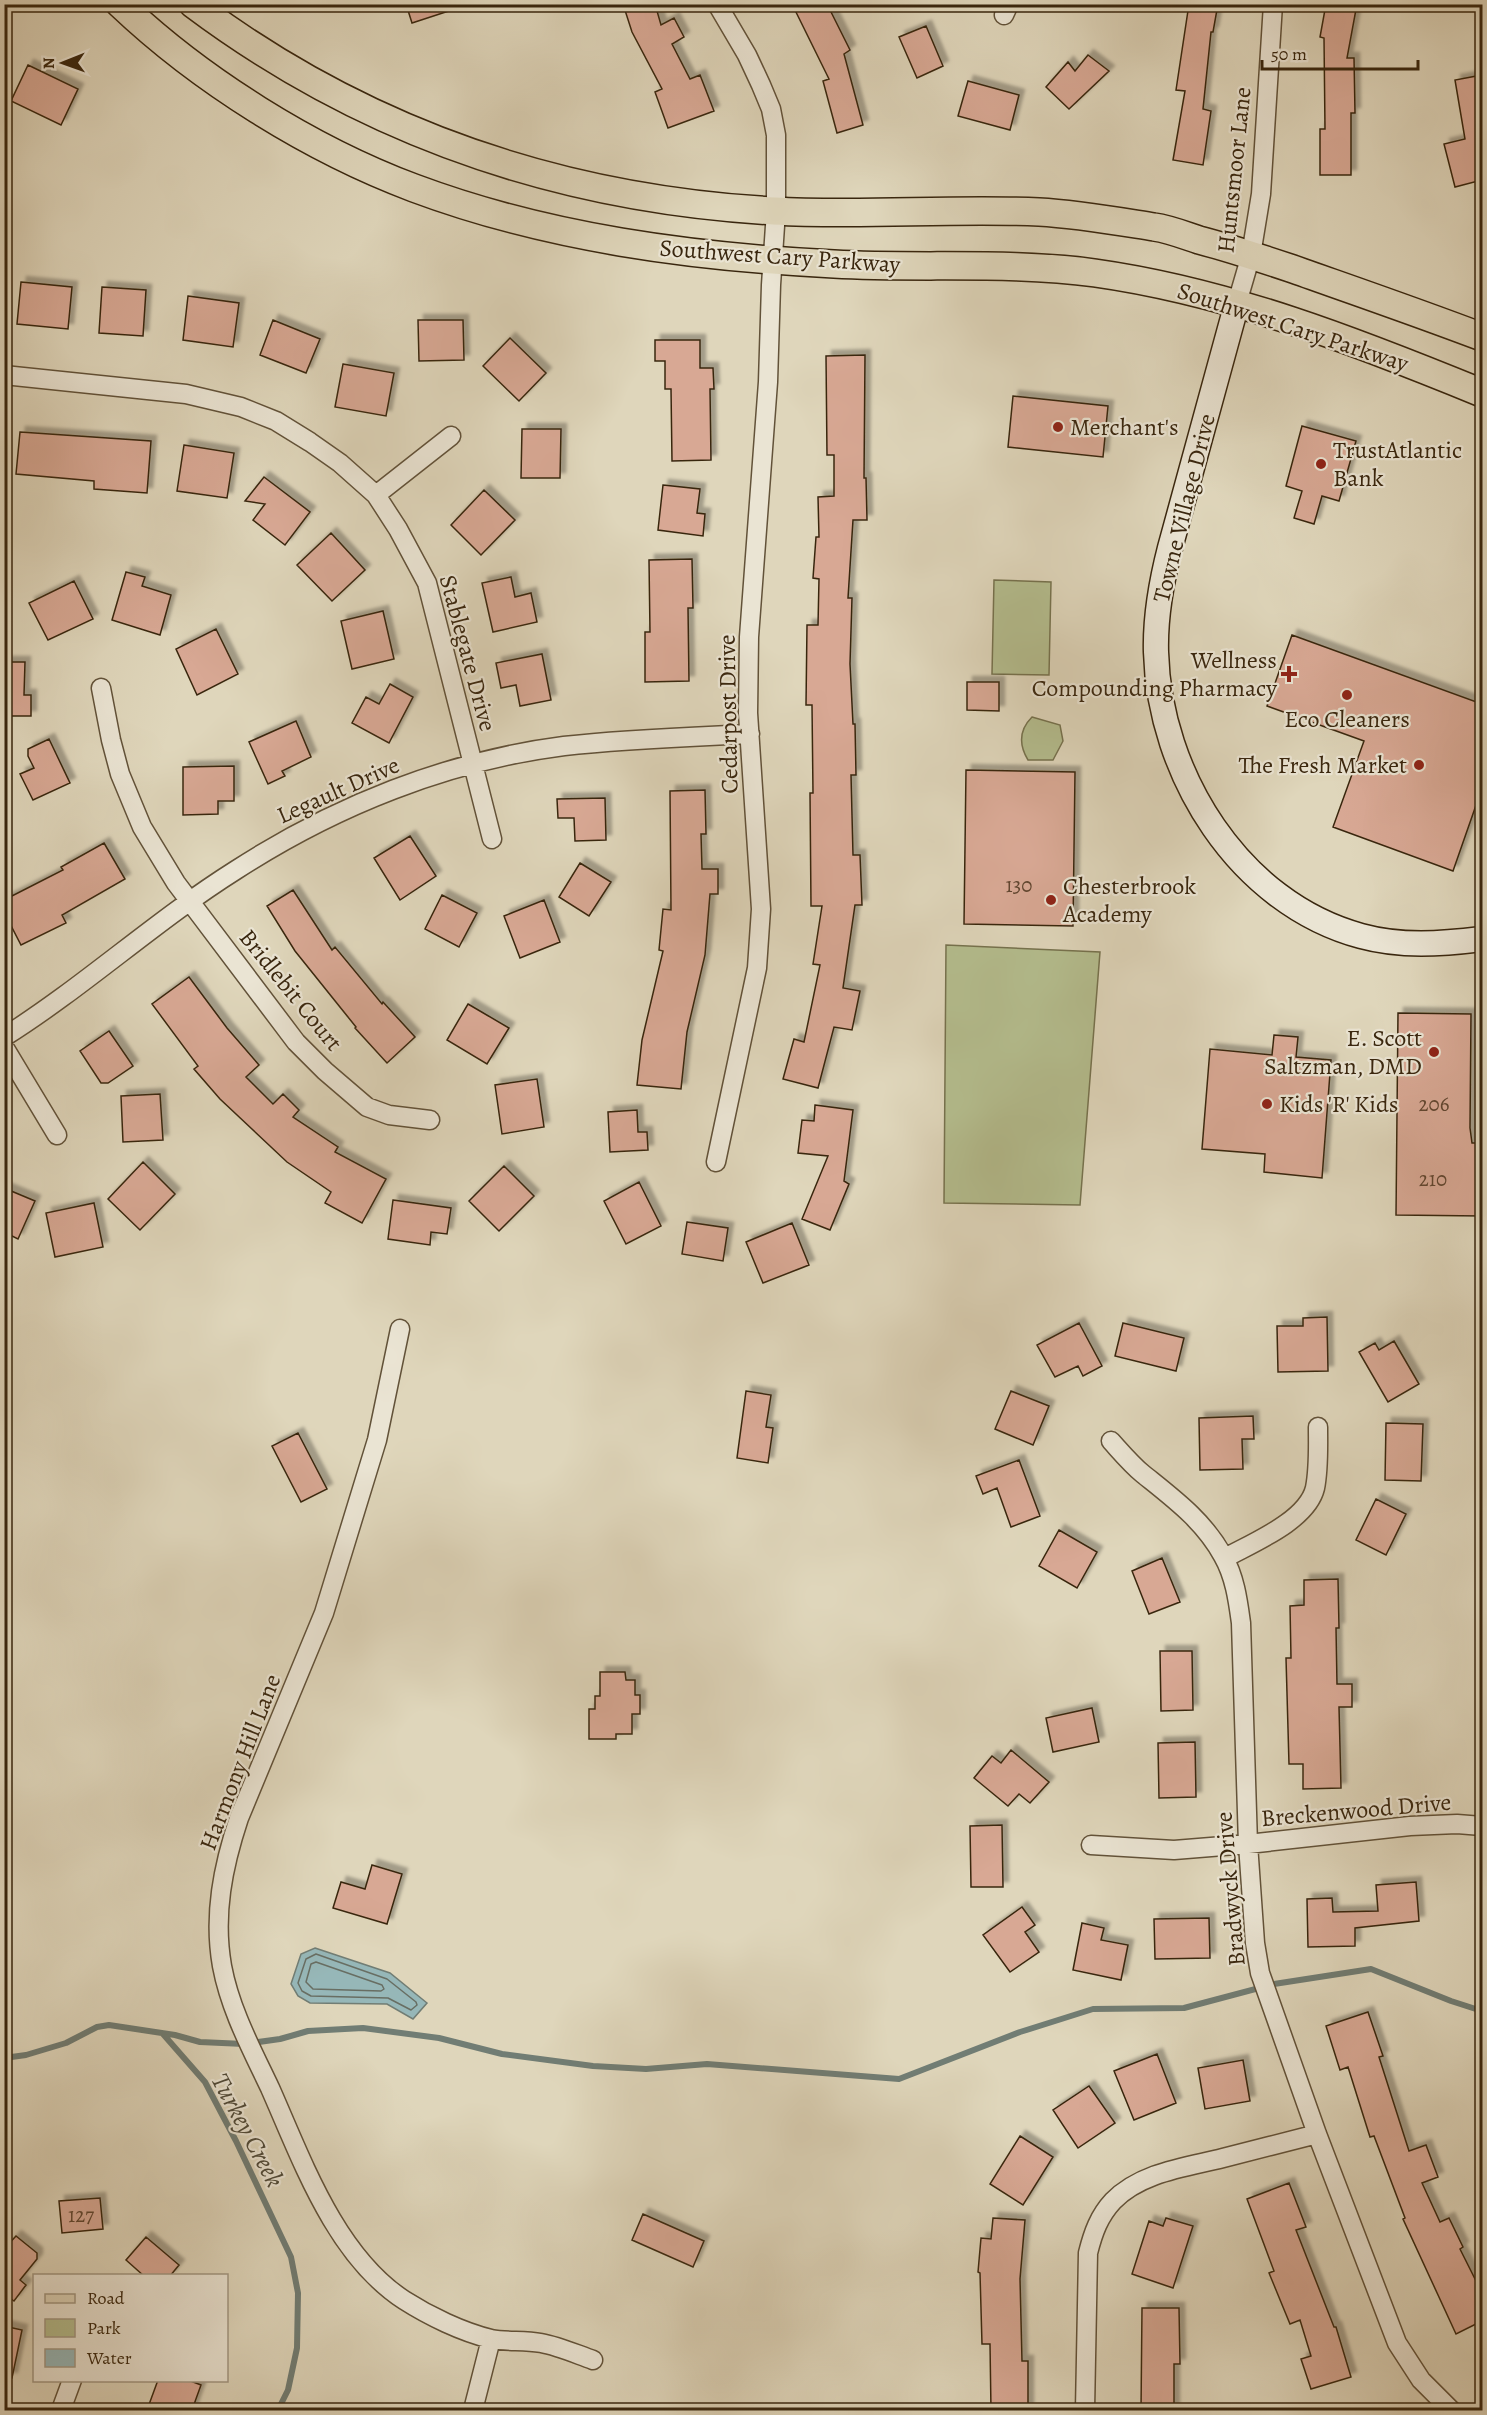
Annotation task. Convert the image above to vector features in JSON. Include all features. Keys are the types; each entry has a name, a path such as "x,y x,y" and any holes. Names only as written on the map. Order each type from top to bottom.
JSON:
{"main road":[{"name":"Southwest Cary Parkway","path":"120,4 137,21 220,86 312,142 412,187 546,227 633,245 774,261 851,265 1032,267 1093,273 1153,283 1238,303 1384,353 1482,393"},
{"name":"Southwest Cary Parkway","path":"193,4 241,40 332,93 384,118 488,159 592,188 643,198 776,211 1041,212 1157,227 1251,255 1482,337"}],"street":[{"name":"Cedarpost Drive","path":"716,1162 757,969 760,937 761,909 750,734 750,625 768,382 776,211 776,135 771,109 747,55 717,4"},
{"name":"Huntsmoor Lane","path":"1238,303 1251,255 1261,194 1273,4"},
{"name":"Towne Village Drive","path":"1238,303 1170,548 1161,583 1157,613 1156,653 1160,691 1168,727 1178,756 1190,787 1229,848 1252,875 1297,908 1352,933 1388,941 1430,945 1482,939"},
{"name":"Stablegate Drive","path":"4,375 186,394 241,407 276,421 310,441 340,463 376,495 398,529 427,583 492,839"},
{"path":"376,495 451,436"},
{"name":"Bridlebit Court","path":"101,688 111,740 130,801 142,827 176,883 296,1042 325,1071 367,1107 389,1115 430,1120"},
{"name":"Legault Drive","path":"4,1037 60,1000 190,901 285,840 339,812 430,776 474,764 562,747 617,741 750,734"},
{"path":"4,1047 57,1136"},
{"name":"Harmony Hill Lane","path":"400,1329 376,1440 324,1613 239,1818 228,1853 220,1893 219,1941 222,1965 233,2008 309,2174 334,2222 376,2278 404,2300 449,2323 491,2339 542,2343 592,2360"},
{"path":"1224,1558 1281,1527 1306,1506 1314,1490 1318,1461 1317,1427"},
{"name":"Bradwyck Drive","path":"1111,1441 1141,1472 1205,1528 1224,1558 1237,1593 1241,1623 1248,1844 1255,1943 1260,1973 1317,2133 1397,2343 1421,2380 1451,2410"},
{"name":"Breckenwood Drive","path":"1091,1845 1174,1850 1410,1826 1457,1824 1482,1826"},
{"path":"1085,2410 1088,2253 1093,2231 1114,2200 1130,2187 1168,2172 1317,2133"},
{"path":"473,2410 491,2339"},
{"path":"62,2410 71,2382"}],"green space":[{"path":"994,580 1051,582 1049,675 992,674"},
{"path":"1032,717 1060,725 1063,741 1053,760 1028,760 1025,754 1022,743 1023,732"},
{"path":"946,945 1100,952 1080,1205 944,1203"}],"water":[{"path":"315,1948 390,1973 427,2003 413,2019 387,2004 310,2003 298,1996 291,1984 301,1954"}],"building":[{"path":"406,4 457,4 458,8 412,23"},
{"path":"623,4 655,4 661,25 674,18 684,37 672,44 690,79 700,75 714,111 668,128 655,92 662,89 632,32"},
{"path":"792,4 827,4 850,50 844,54 863,125 837,133 823,81 829,79"},
{"path":"1189,4 1218,4 1213,32 1211,32 1203,109 1211,111 1203,165 1173,160 1185,91 1176,90"},
{"path":"1326,4 1357,4 1347,58 1354,58 1355,113 1351,113 1351,175 1320,175 1320,129 1325,129 1324,38 1320,37"},
{"path":"926,26 943,66 917,78 899,37"},
{"path":"1088,55 1109,71 1069,109 1046,87 1068,62 1075,71"},
{"path":"28,65 78,89 61,125 11,101"},
{"path":"1482,75 1482,180 1455,187 1444,144 1465,139 1455,80"},
{"path":"968,81 1019,95 1010,130 958,116"},
{"path":"21,282 72,287 68,329 17,324"},
{"path":"102,287 146,290 143,336 99,333"},
{"path":"188,296 239,303 233,347 183,340"},
{"path":"273,320 320,339 306,373 260,355"},
{"path":"418,320 463,320 464,360 419,361"},
{"path":"510,338 546,373 519,401 483,366"},
{"path":"655,340 700,340 700,368 713,368 714,389 710,389 711,460 672,461 671,389 665,389 665,361 655,361"},
{"path":"865,355 864,478 866,478 867,520 853,520 848,598 852,598 850,664 856,775 851,775 853,855 860,855 862,905 855,905 843,988 860,991 852,1030 834,1027 818,1088 783,1079 794,1039 804,1042 820,965 813,964 822,906 811,906 812,705 806,705 807,625 818,625 819,579 813,578 816,537 819,537 818,497 834,496 834,455 827,455 826,356"},
{"path":"343,364 394,373 386,416 335,407"},
{"name":"Merchant's","path":"1013,396 1108,406 1103,457 1008,447"},
{"name":"TrustAtlantic Bank","path":"1302,426 1356,441 1339,501 1322,496 1314,524 1294,518 1302,491 1286,486"},
{"path":"522,429 561,429 560,478 521,478"},
{"path":"20,432 151,441 147,493 94,489 94,481 16,474"},
{"path":"184,445 234,453 227,498 177,491"},
{"path":"264,477 310,512 285,545 253,520 265,504 245,501"},
{"path":"663,485 700,489 697,513 705,514 703,536 658,530"},
{"path":"484,490 515,520 481,555 451,525"},
{"path":"331,533 365,570 332,601 297,565"},
{"path":"692,559 693,608 688,608 689,681 645,682 645,632 650,632 649,560"},
{"path":"126,572 145,577 142,586 171,595 160,635 112,620"},
{"path":"511,577 515,597 531,593 537,622 493,632 482,583"},
{"path":"74,581 93,619 48,640 29,603"},
{"path":"383,611 394,659 352,669 341,621"},
{"path":"216,629 238,674 197,695 176,649"},
{"name":"The Fresh Market","path":"1292,635 1482,704 1482,788 1453,871 1333,827 1364,741 1267,706"},
{"path":"542,654 551,700 520,706 516,685 501,688 496,663"},
{"path":"4,662 25,662 24,695 31,695 31,716 4,716"},
{"path":"967,682 999,682 999,711 967,710"},
{"path":"390,684 413,697 389,743 352,723 366,697 379,704"},
{"path":"296,721 311,757 282,771 285,776 268,784 249,742"},
{"path":"49,739 70,783 33,800 20,774 34,768 28,756 28,749"},
{"path":"234,766 234,801 218,801 218,814 183,815 183,767"},
{"path":"966,770 1075,772 1073,926 964,924"},
{"path":"705,790 706,834 701,834 702,869 718,869 718,894 710,894 705,955 687,1032 681,1089 637,1085 642,1040 663,951 659,950 663,909 671,910 670,791"},
{"path":"605,798 606,840 575,841 574,818 558,818 557,799"},
{"path":"410,836 436,876 400,900 374,858"},
{"path":"104,843 125,879 62,915 66,923 21,945 4,912 4,900 63,870 61,867"},
{"path":"580,863 611,882 589,916 559,897"},
{"path":"293,890 332,950 335,947 382,1004 383,1002 415,1037 387,1063 355,1028 295,951 267,906"},
{"path":"442,895 477,913 459,947 425,929"},
{"path":"544,900 560,942 520,958 504,916"},
{"path":"189,977 227,1028 259,1065 246,1077 273,1104 283,1094 299,1110 293,1117 338,1147 335,1152 386,1179 362,1223 325,1203 331,1192 287,1162 220,1099 194,1069 198,1066 152,1004"},
{"path":"468,1004 509,1028 487,1064 447,1040"},
{"path":"1398,1013 1471,1014 1470,1128 1472,1143 1482,1143 1482,1216 1396,1215"},
{"path":"109,1031 133,1066 108,1083 101,1083 80,1051"},
{"name":"Kids 'R' Kids","path":"1274,1035 1298,1037 1296,1057 1331,1060 1322,1178 1264,1172 1265,1154 1202,1149 1210,1049 1272,1055"},
{"path":"537,1079 544,1127 502,1134 495,1085"},
{"path":"160,1094 163,1140 123,1142 121,1096"},
{"path":"815,1105 853,1110 844,1181 849,1184 830,1230 802,1219 828,1156 798,1153 802,1120 814,1121"},
{"path":"637,1110 638,1132 647,1132 648,1150 610,1152 608,1112"},
{"path":"143,1162 175,1194 140,1230 108,1199"},
{"path":"504,1166 534,1196 499,1231 469,1201"},
{"path":"639,1182 661,1226 626,1244 604,1201"},
{"path":"4,1188 35,1201 18,1239 4,1232"},
{"path":"393,1200 451,1208 447,1234 431,1232 430,1245 388,1239"},
{"path":"94,1203 103,1247 55,1257 46,1213"},
{"path":"687,1222 728,1228 723,1261 682,1254"},
{"path":"792,1223 809,1265 763,1283 746,1242"},
{"path":"1327,1317 1328,1371 1278,1372 1277,1326 1303,1326 1303,1318"},
{"path":"1079,1323 1102,1366 1083,1376 1078,1366 1055,1377 1037,1345"},
{"path":"1123,1323 1184,1338 1176,1371 1115,1356"},
{"path":"1394,1341 1419,1384 1388,1402 1359,1352 1375,1343 1379,1350"},
{"path":"746,1391 771,1395 766,1427 773,1428 768,1463 737,1458"},
{"path":"1011,1391 1049,1406 1033,1445 995,1429"},
{"path":"1253,1416 1254,1439 1242,1439 1243,1469 1200,1470 1199,1418"},
{"path":"1386,1423 1423,1424 1421,1481 1385,1480"},
{"path":"298,1433 327,1489 301,1502 272,1446"},
{"path":"1019,1460 1040,1516 1011,1527 997,1488 983,1494 976,1476"},
{"path":"1376,1499 1406,1514 1386,1555 1356,1540"},
{"path":"1059,1530 1097,1552 1077,1588 1039,1566"},
{"path":"1162,1558 1180,1602 1149,1614 1132,1571"},
{"path":"1338,1579 1337,1684 1352,1684 1352,1707 1339,1707 1341,1788 1303,1789 1303,1764 1289,1764 1286,1658 1291,1658 1290,1606 1304,1605 1304,1580"},
{"path":"1160,1651 1192,1651 1193,1710 1161,1711"},
{"path":"600,1672 625,1672 626,1680 635,1680 635,1695 640,1695 640,1714 632,1714 632,1734 616,1734 616,1739 589,1739 589,1709 595,1709 595,1696 600,1696"},
{"path":"1092,1708 1099,1742 1053,1752 1046,1718"},
{"path":"1195,1742 1196,1797 1159,1798 1158,1743"},
{"path":"1011,1750 1049,1782 1030,1803 1019,1794 1008,1806 974,1778 992,1756 1001,1763"},
{"path":"1002,1825 1003,1887 971,1887 970,1826"},
{"path":"372,1865 402,1874 387,1924 333,1908 341,1882 365,1889"},
{"path":"1416,1882 1419,1921 1355,1928 1355,1946 1308,1947 1307,1899 1332,1898 1333,1912 1378,1911 1376,1885"},
{"path":"1022,1907 1035,1925 1025,1932 1039,1952 1010,1972 983,1935"},
{"path":"1209,1918 1210,1958 1155,1959 1154,1919"},
{"path":"1082,1923 1104,1928 1101,1940 1128,1945 1121,1980 1073,1970"},
{"path":"1368,2012 1383,2056 1379,2057 1409,2151 1426,2145 1438,2177 1422,2183 1440,2222 1449,2218 1463,2247 1460,2249 1482,2293 1482,2321 1456,2334 1403,2219 1405,2218 1374,2136 1370,2137 1348,2067 1340,2070 1326,2026"},
{"path":"1157,2054 1176,2103 1134,2120 1114,2071"},
{"path":"1243,2060 1250,2101 1205,2109 1198,2068"},
{"path":"1089,2086 1115,2123 1078,2148 1053,2110"},
{"path":"1020,2136 1053,2157 1023,2205 990,2184"},
{"path":"1289,2183 1306,2227 1296,2230 1334,2327 1336,2327 1351,2377 1311,2389 1301,2359 1311,2356 1300,2320 1290,2324 1269,2273 1274,2271 1247,2199"},
{"path":"100,2198 103,2229 62,2233 59,2201"},
{"path":"643,2214 704,2241 693,2267 632,2240"},
{"path":"993,2218 1025,2220 1020,2279 1022,2361 1028,2361 1028,2410 991,2410 990,2344 982,2344 980,2273 978,2272 981,2238 991,2239"},
{"path":"1166,2218 1193,2226 1173,2288 1132,2274 1149,2221 1163,2226"},
{"path":"16,2236 37,2253 37,2259 20,2280 26,2285 14,2301 7,2296 4,2299 4,2249"},
{"path":"146,2237 179,2265 172,2274 142,2274 126,2260"},
{"path":"1142,2308 1179,2308 1180,2364 1174,2364 1174,2410 1141,2410"},
{"path":"4,2326 22,2330 12,2378 4,2377"},
{"path":"157,2382 193,2382 201,2385 192,2410 147,2410"}],"waterway":[{"path":"4,2058 26,2055 66,2043 97,2027 109,2025 175,2035 200,2042 244,2044 280,2039 308,2031 363,2028 439,2038 502,2054 593,2066 646,2069 707,2064 899,2079 1020,2032 1093,2009 1184,2008 1274,1984 1371,1969 1482,2011"},
{"name":"Turkey Creek","path":"163,2034 205,2082 236,2141 291,2257 298,2293 297,2348 288,2390 278,2410"}],"place":[{"name":"Merchant's","path":"1058,427"},
{"name":"TrustAtlantic Bank","path":"1321,464"},
{"name":"Wellness Compounding Pharmacy","path":"1289,674"},
{"name":"Eco Cleaners","path":"1347,695"},
{"name":"The Fresh Market","path":"1419,765"},
{"name":"Chesterbrook Academy","path":"1051,900"},
{"name":"E. Scott Saltzman, DMD","path":"1434,1052"},
{"name":"Kids 'R' Kids","path":"1267,1104"}]}
